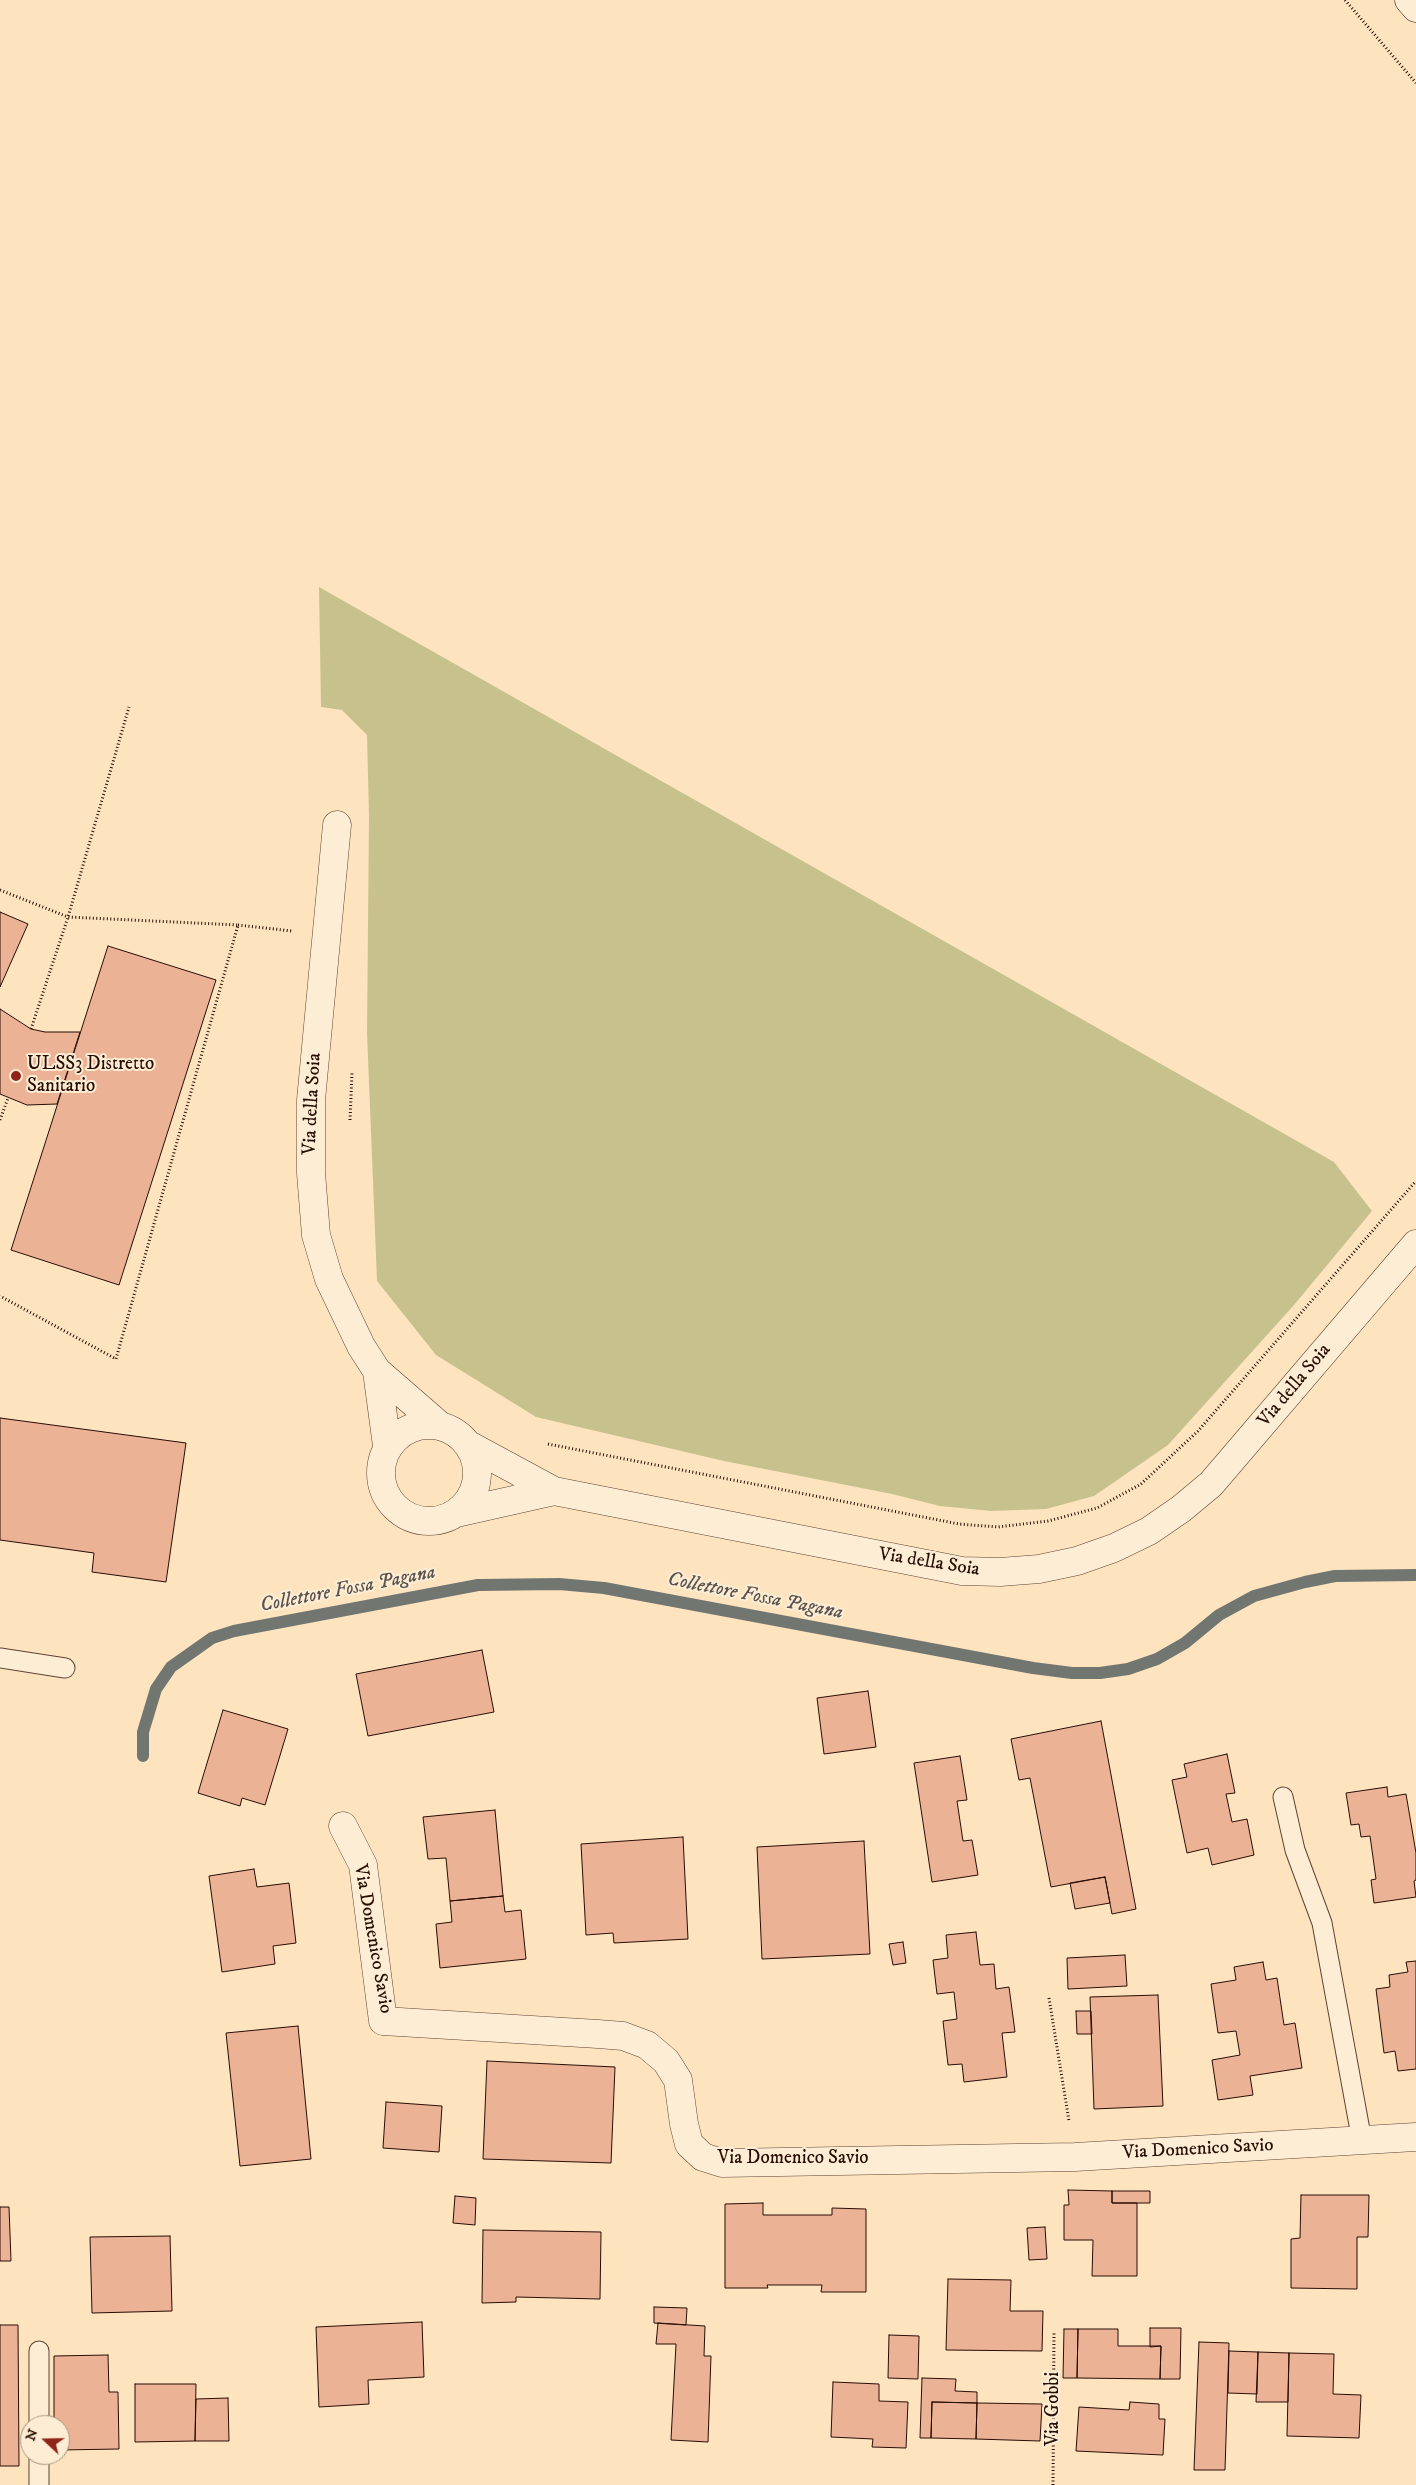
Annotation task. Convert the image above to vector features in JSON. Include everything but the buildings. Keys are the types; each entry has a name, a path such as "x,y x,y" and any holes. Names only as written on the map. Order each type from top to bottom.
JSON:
{"street":[{"path":"1409,0 1416,8"},
{"name":"Via della Soia","path":"337,825 311,1100 311,1173 316,1235 321,1254 340,1302 361,1346 377,1371 438,1424 455,1432 469,1445 554,1491 962,1571 1000,1572 1039,1569 1077,1561 1114,1548 1149,1531 1181,1509 1211,1484 1416,1244"},
{"name":"Via della Soia","path":"377,1371 388,1446 381,1464 381,1483 388,1500 402,1514 420,1521 438,1520 456,1513 554,1491"},
{"path":"388,1446 401,1432 418,1425 438,1424"},
{"path":"456,1513 470,1499 476,1481 476,1462 469,1445"},
{"name":"Via Domenico Savio","path":"343,1826 363,1865 383,2021 623,2036 648,2045 666,2061 678,2080 684,2124 689,2144 703,2157 722,2163 1074,2156 1416,2138"}],"lane":[{"path":"0,1658 64,1668"},
{"path":"1283,1797 1295,1850 1322,1923 1362,2141"},
{"path":"39,2351 39,2415"},
{"path":"39,2465 39,2485"}],"path":[{"path":"1345,0 1416,83"},
{"path":"31,1029 68,917 129,707"},
{"path":"0,890 68,917 238,925 296,932"},
{"path":"0,1296 116,1359 238,925"},
{"path":"349,1126 353,1067"},
{"path":"0,1120 8,1098"},
{"path":"540,1443 959,1524 998,1527 1048,1521 1097,1508 1141,1484 1198,1431 1416,1181"},
{"path":"1049,1998 1074,2156"},
{"name":"Via Gobbi","path":"1053,2485 1054,2333"}],"shaded area":[{"path":"319,587 1334,1162 1372,1211 1294,1305 1168,1445 1094,1496 1046,1509 991,1511 940,1506 892,1494 724,1461 536,1417 436,1355 377,1281 367,1033 369,816 367,735 342,710 321,707"}],"waterway":[{"name":"Collettore Fossa Pagana","path":"143,1756 143,1732 156,1689 171,1667 212,1638 234,1631 478,1585 559,1584 604,1588 1033,1668 1072,1673 1100,1673 1128,1669 1157,1659 1185,1643 1219,1615 1254,1596 1335,1576 1416,1575"}],"place":[{"name":"ULSS3 Distretto Sanitario","path":"16,1076"}]}
